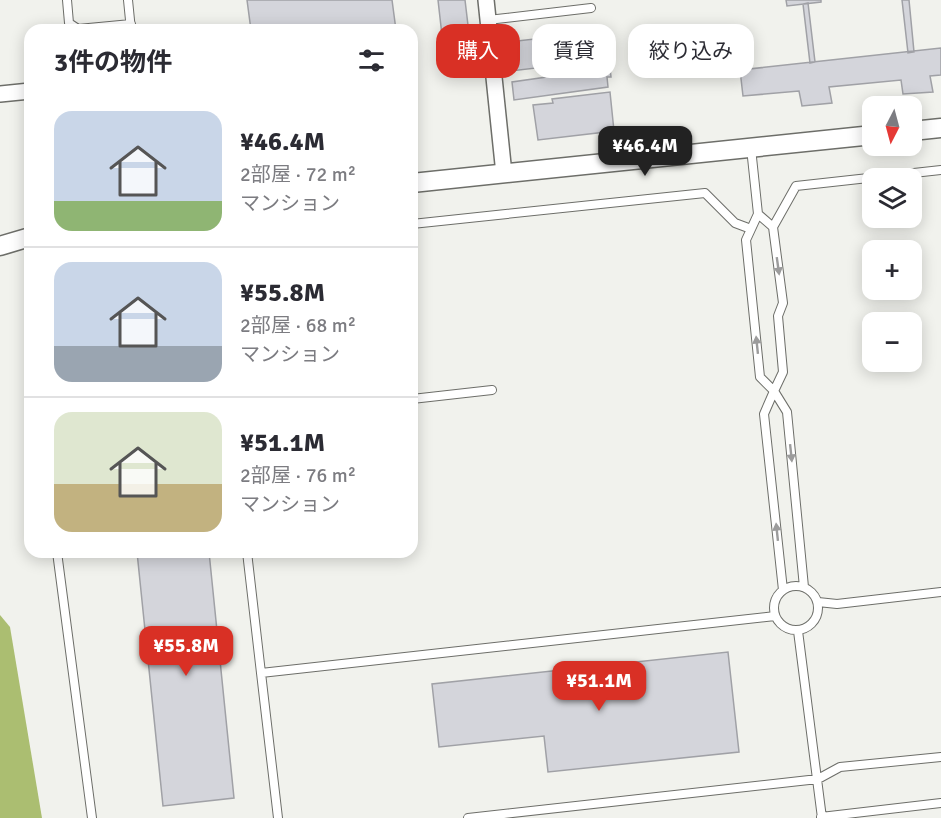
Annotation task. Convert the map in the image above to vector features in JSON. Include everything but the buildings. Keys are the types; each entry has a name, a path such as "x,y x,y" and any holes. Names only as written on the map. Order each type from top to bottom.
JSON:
{"street":[{"path":"486,0 504,174"},
{"path":"0,94 24,92"},
{"path":"922,130 941,128"},
{"path":"418,182 862,136"},
{"path":"0,246 24,239"}],"lane":[{"path":"67,0 70,24"},
{"path":"128,0 131,24"},
{"path":"488,20 591,8"},
{"path":"750,148 758,214 746,240 760,377 774,392 787,412 804,587"},
{"path":"783,590 764,414 783,372 778,316 783,303 772,227 796,186 941,170"},
{"path":"418,223 705,193 735,223 751,229"},
{"path":"758,214 772,227"},
{"path":"418,398 492,390"},
{"path":"58,558 92,818"},
{"path":"249,558 278,818"},
{"path":"796,585 810,590 818,602 815,621 798,630 784,627 775,616 775,602 783,590 796,585"},
{"path":"818,602 837,604 941,592"},
{"path":"261,673 775,616"},
{"path":"798,630 821,818 941,803"},
{"path":"468,818 818,780 840,767 941,757"}],"shaded area":[{"path":"0,615 10,627 42,818 0,818"}]}
